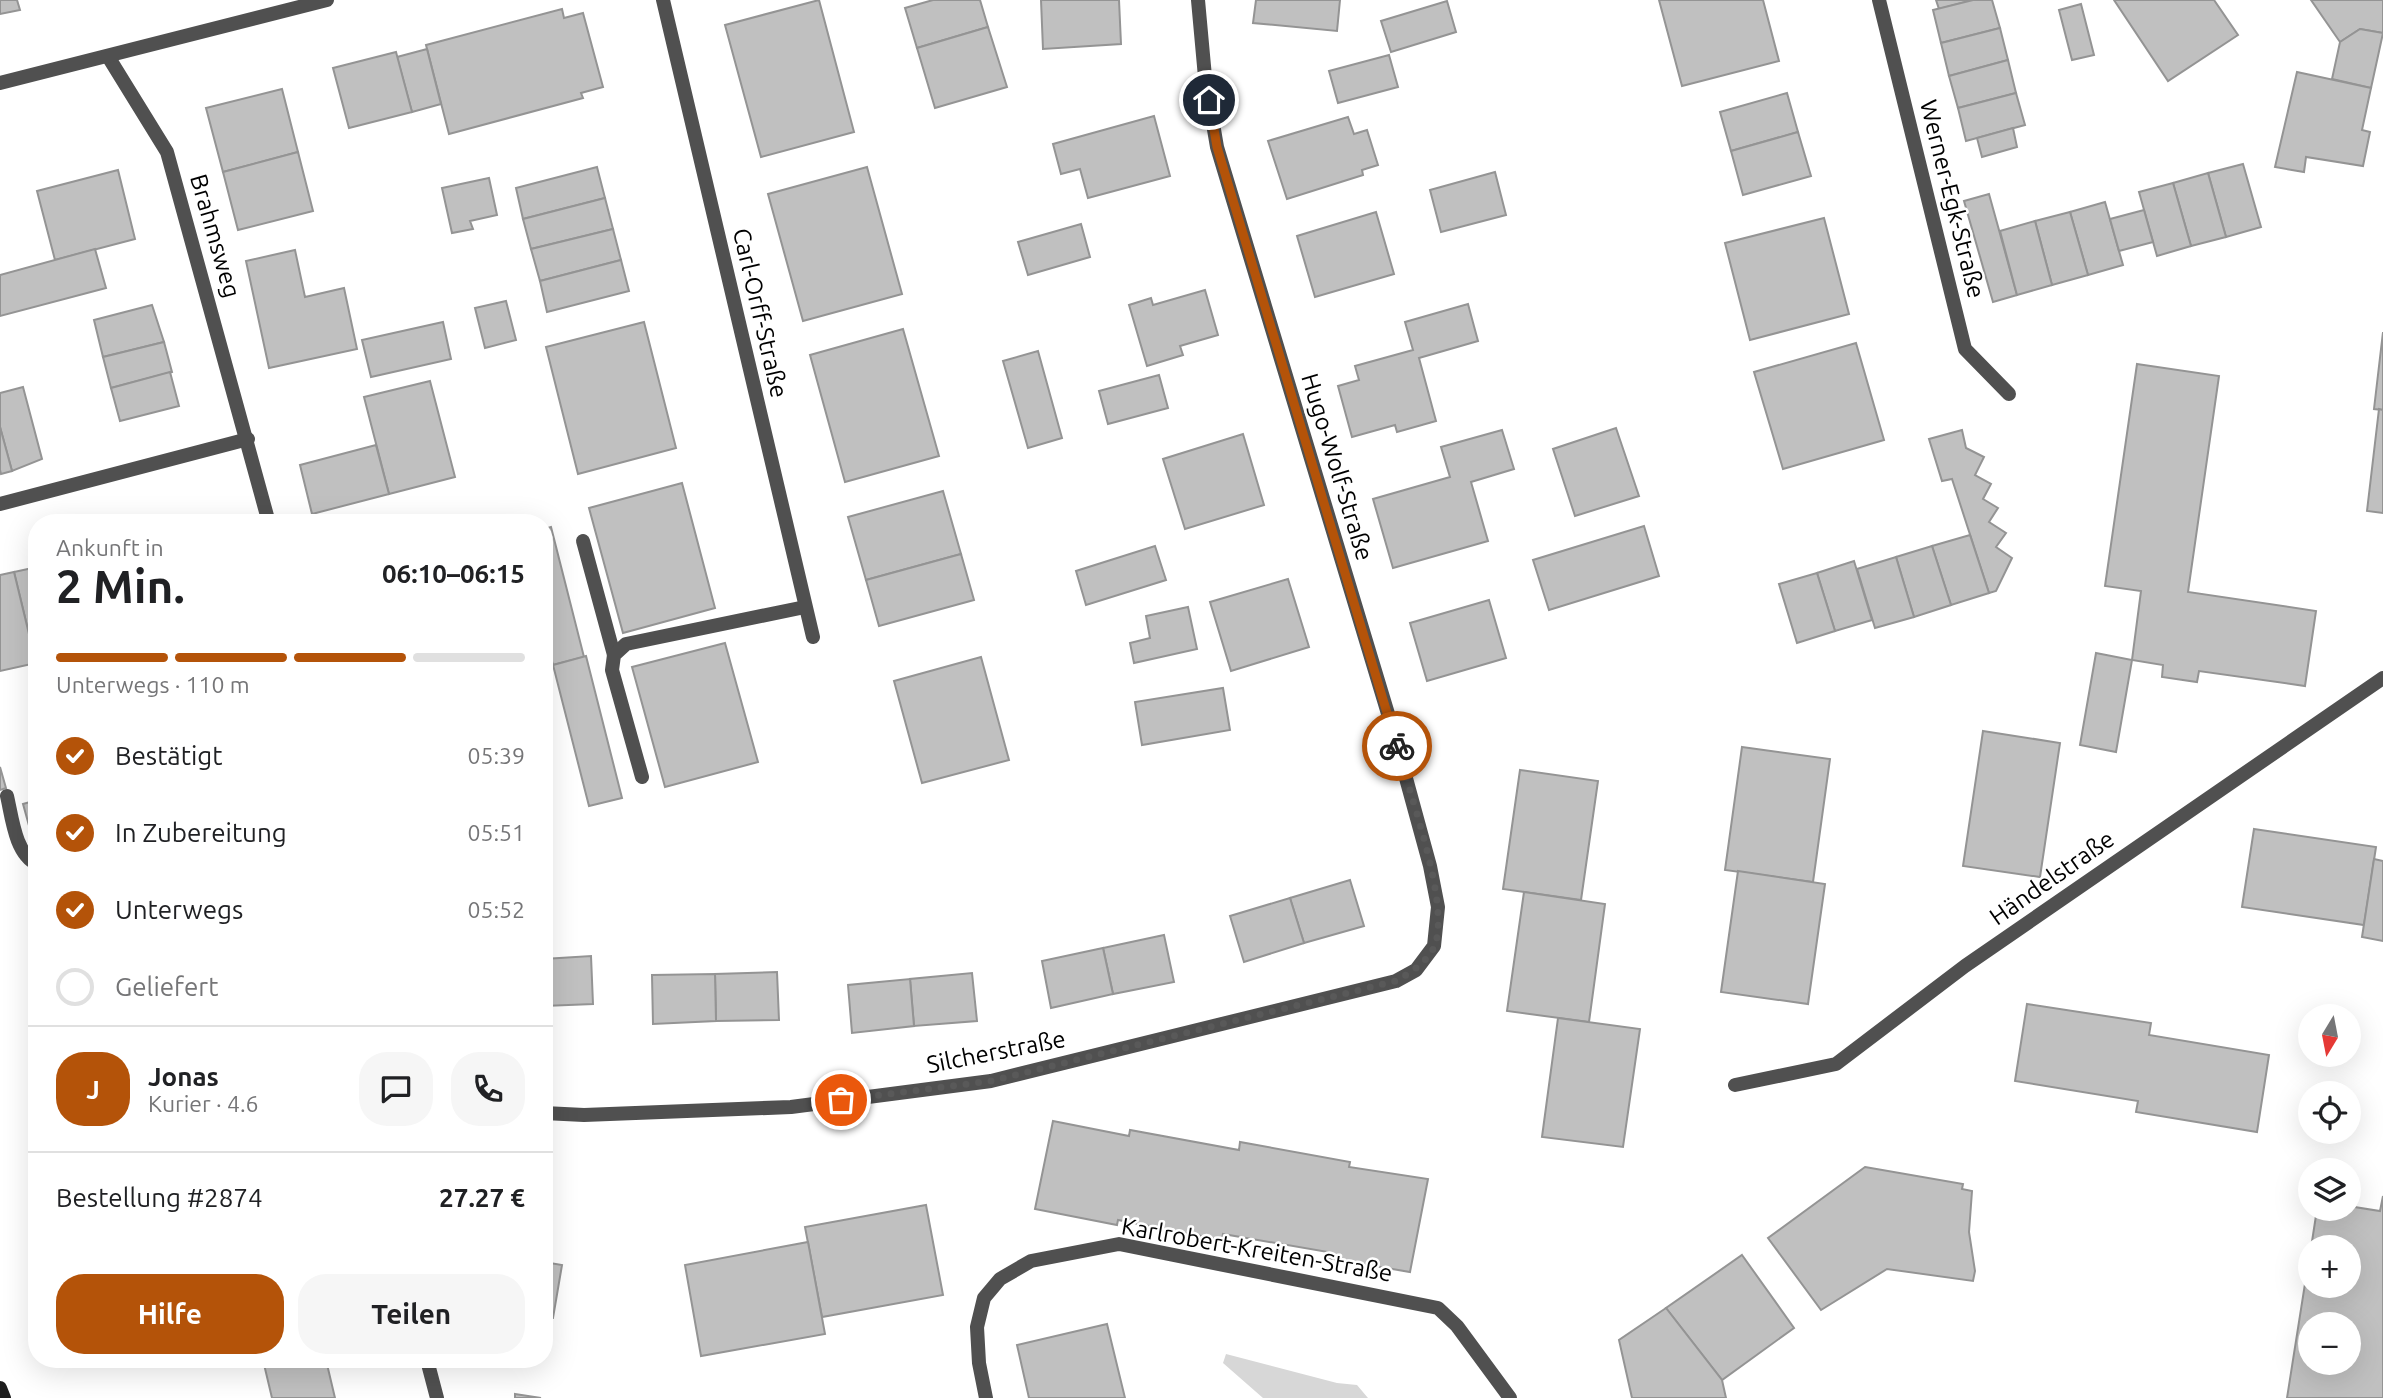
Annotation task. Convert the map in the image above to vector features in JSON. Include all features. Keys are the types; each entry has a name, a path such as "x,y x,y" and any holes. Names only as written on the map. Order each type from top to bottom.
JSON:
{"main road":[{"path":"0,1388 4,1398"}],"street":[{"path":"0,83 109,58 327,0"},
{"name":"Carl-Orff-Straße","path":"663,0 813,637"},
{"name":"Hugo-Wolf-Straße","path":"1198,0 1205,76 1217,147 1392,727 1430,866 1438,907 1434,946"},
{"name":"Werner-Egk-Straße","path":"1879,0 1965,349 2009,394"},
{"name":"Brahmsweg","path":"109,58 167,152 267,514"},
{"path":"0,504 248,439"},
{"path":"583,541 614,654 612,670 642,777"},
{"path":"614,654 626,644 805,607"},
{"name":"Händelstraße","path":"1735,1085 1836,1064 1965,966 2383,678"},
{"path":"7,796 17,837 28,858"},
{"name":"Silcherstraße","path":"553,1113 584,1115 791,1107 991,1081 1396,981 1416,970 1434,946"},
{"name":"Karlrobert-Kreiten-Straße","path":"986,1398 979,1363 977,1327 984,1298 1000,1279 1031,1261 1119,1244 1438,1308 1457,1326 1510,1398"},
{"path":"429,1368 438,1398"}],"shaded area":[{"path":"1226,1354 1337,1383 1357,1385 1368,1398 1263,1398 1223,1363"}],"building":[{"path":"0,0 17,0 20,10 0,14"},
{"path":"819,0 854,132 761,157 725,25"},
{"path":"933,0 980,0 988,27 917,48 905,8"},
{"path":"1041,0 1119,0 1121,44 1043,49"},
{"path":"1256,0 1340,0 1337,31 1253,23"},
{"path":"1659,0 1763,0 1779,61 1682,86"},
{"path":"1936,0 1973,0 1939,9"},
{"path":"1973,0 1992,0 2000,28 1941,43 1933,10"},
{"path":"2114,0 2214,0 2238,35 2168,81"},
{"path":"2311,0 2383,0 2383,33 2360,29 2340,42"},
{"path":"1447,1 1456,32 1391,52 1381,21"},
{"path":"2081,4 2094,55 2072,60 2059,10"},
{"path":"562,9 564,18 583,13 603,87 581,93 583,98 449,134 426,45"},
{"path":"988,27 1007,87 935,108 917,48"},
{"path":"2000,28 2008,60 1949,76 1941,43"},
{"path":"2360,29 2383,33 2371,88 2332,79 2340,42"},
{"path":"427,49 441,104 412,112 397,57"},
{"path":"396,52 412,112 349,128 333,68"},
{"path":"1389,55 1398,87 1338,103 1329,71"},
{"path":"2008,60 2016,93 1958,108 1949,76"},
{"path":"2297,72 2371,88 2362,130 2370,132 2363,166 2306,157 2304,172 2275,167"},
{"path":"282,89 298,152 223,172 206,108"},
{"path":"1787,93 1798,132 1731,151 1720,112"},
{"path":"2016,93 2025,125 1966,141 1958,108"},
{"path":"1154,116 1170,176 1088,198 1080,169 1061,174 1053,144"},
{"path":"1348,117 1354,134 1367,130 1378,165 1362,170 1363,175 1287,199 1268,141"},
{"path":"2013,128 2017,147 1982,157 1977,138"},
{"path":"1798,132 1811,176 1743,195 1731,151"},
{"path":"298,152 313,211 238,230 223,172"},
{"path":"2243,164 2261,227 2226,237 2208,173"},
{"path":"597,167 605,198 523,219 516,188"},
{"path":"867,167 902,294 803,321 768,194"},
{"path":"118,170 135,239 55,260 37,191"},
{"path":"1495,172 1506,215 1441,232 1430,190"},
{"path":"2208,173 2226,237 2191,246 2173,183"},
{"path":"489,178 497,215 470,221 473,229 452,233 442,188"},
{"path":"2173,183 2191,246 2157,256 2139,192"},
{"path":"1989,194 2017,295 1993,302 1964,201"},
{"path":"605,198 613,229 531,249 523,219"},
{"path":"2105,202 2123,265 2088,275 2070,212"},
{"path":"2144,210 2153,242 2119,251 2110,219"},
{"path":"1376,212 1394,274 1315,297 1297,236"},
{"path":"2070,212 2088,275 2052,285 2035,221"},
{"path":"1824,218 1849,314 1750,340 1725,243"},
{"path":"2035,221 2052,285 2017,295 2000,231"},
{"path":"1081,224 1090,257 1028,275 1018,242"},
{"path":"613,229 621,260 540,281 531,249"},
{"path":"95,249 106,288 0,316 0,275"},
{"path":"295,250 305,297 344,288 357,349 269,368 246,261"},
{"path":"621,260 629,291 547,312 540,281"},
{"path":"1205,290 1218,335 1180,346 1183,355 1147,366 1129,305 1151,298 1153,305"},
{"path":"506,301 516,340 485,348 475,308"},
{"path":"1468,304 1478,341 1419,358 1436,421 1397,432 1395,425 1352,437 1338,386 1359,380 1355,366 1413,350 1405,322"},
{"path":"152,305 164,342 103,357 94,320"},
{"path":"443,322 451,359 371,377 362,340"},
{"path":"644,322 676,448 578,474 546,347"},
{"path":"903,329 939,456 845,482 810,355"},
{"path":"2383,332 2383,410 2374,409"},
{"path":"164,342 172,372 111,388 103,357"},
{"path":"1856,343 1884,440 1783,469 1754,372"},
{"path":"1038,351 1062,438 1028,448 1003,361"},
{"path":"2137,364 2219,376 2188,592 2316,611 2305,686 2199,671 2197,682 2162,677 2163,665 2132,660 2141,591 2105,586"},
{"path":"170,372 179,406 120,421 111,388"},
{"path":"1159,375 1168,408 1108,424 1099,391"},
{"path":"430,381 455,477 389,494 364,397"},
{"path":"23,387 42,459 12,471 0,427 0,393"},
{"path":"2379,409 2383,410 2383,513 2367,511"},
{"path":"0,427 12,471 1,474 0,470"},
{"path":"1616,428 1639,496 1575,516 1553,449"},
{"path":"1502,430 1514,469 1471,482 1488,541 1393,568 1373,499 1450,477 1441,447"},
{"path":"1962,430 1966,448 1984,457 1975,475 1991,484 1983,499 1998,508 1989,522 2006,533 1996,547 2012,558 1996,591 1989,593 1952,479 1942,481 1929,439"},
{"path":"1243,434 1264,505 1185,529 1163,459"},
{"path":"376,445 389,494 312,514 300,465"},
{"path":"682,483 715,608 623,633 589,508"},
{"path":"943,491 961,554 866,580 848,517"},
{"path":"1644,526 1659,576 1549,610 1533,560"},
{"path":"553,535 584,657 553,665"},
{"path":"1970,535 1989,593 1951,605 1932,546"},
{"path":"1155,546 1166,580 1086,605 1076,571"},
{"path":"1932,546 1951,605 1914,617 1896,557"},
{"path":"961,554 974,600 879,626 866,580"},
{"path":"1896,557 1914,617 1875,628 1857,569"},
{"path":"1854,561 1872,620 1835,631 1817,573"},
{"path":"28,569 28,630 14,572"},
{"path":"14,572 28,630 28,665 0,671 0,575"},
{"path":"1817,573 1835,631 1797,643 1779,584"},
{"path":"1288,579 1309,647 1231,671 1210,602"},
{"path":"1489,600 1506,658 1427,681 1410,623"},
{"path":"1188,607 1197,649 1134,663 1130,643 1150,638 1146,616"},
{"path":"725,643 758,762 665,787 632,667"},
{"path":"2096,653 2132,660 2116,752 2080,745"},
{"path":"586,656 622,798 589,806 553,665"},
{"path":"981,657 1009,760 922,783 894,681"},
{"path":"1223,688 1230,730 1142,745 1135,702"},
{"path":"1983,731 2060,743 2040,877 1963,866"},
{"path":"1742,747 1830,759 1813,882 1725,870"},
{"path":"0,767 6,788 0,790"},
{"path":"1520,770 1598,781 1581,900 1503,889"},
{"path":"28,803 28,822 23,804"},
{"path":"2254,829 2376,847 2364,925 2242,907"},
{"path":"2374,859 2383,861 2383,941 2362,937"},
{"path":"1738,871 1825,884 1808,1004 1721,992"},
{"path":"1350,880 1364,926 1304,943 1290,898"},
{"path":"1524,892 1605,904 1589,1022 1507,1011"},
{"path":"1290,898 1304,943 1244,962 1230,916"},
{"path":"1164,935 1174,982 1113,994 1103,948"},
{"path":"1103,948 1113,994 1051,1008 1042,961"},
{"path":"591,956 593,1004 553,1006 553,958"},
{"path":"777,972 779,1020 716,1021 715,974"},
{"path":"972,973 977,1021 914,1026 910,979"},
{"path":"715,974 716,1021 653,1024 652,975"},
{"path":"910,979 914,1026 852,1033 848,985"},
{"path":"2027,1004 2151,1023 2149,1035 2269,1055 2257,1132 2136,1112 2138,1101 2015,1081"},
{"path":"1558,1018 1640,1029 1623,1147 1542,1137"},
{"path":"1053,1121 1129,1136 1130,1130 1239,1150 1240,1142 1350,1162 1349,1167 1428,1179 1410,1272 1327,1258 1328,1252 1223,1234 1222,1240 1118,1220 1117,1225 1035,1209"},
{"path":"1865,1167 1963,1184 1962,1189 1972,1191 1969,1232 1975,1271 1973,1281 1887,1269 1821,1310 1768,1238"},
{"path":"2383,1196 2383,1398 2287,1398 2298,1328 2298,1375 2361,1375 2361,1312 2301,1312 2303,1298 2361,1298 2361,1235 2313,1235 2315,1221 2361,1221 2361,1208 2380,1211"},
{"path":"926,1205 943,1295 822,1317 805,1227"},
{"path":"808,1242 825,1334 701,1356 685,1265"},
{"path":"1742,1255 1794,1328 1722,1380 1666,1308"},
{"path":"553,1264 562,1265 553,1318"},
{"path":"1666,1308 1722,1380 1726,1398 1632,1398 1619,1340"},
{"path":"1107,1324 1125,1398 1029,1398 1017,1345"},
{"path":"265,1368 328,1368 335,1398 272,1398"},
{"path":"515,1394 541,1398 515,1398"}],"way so far":[{"path":"841,1100 991,1081 1396,981 1416,970 1434,946 1438,907 1430,866 1397,746"}],"route":[{"path":"1209,100 1217,147 1397,746"}]}
